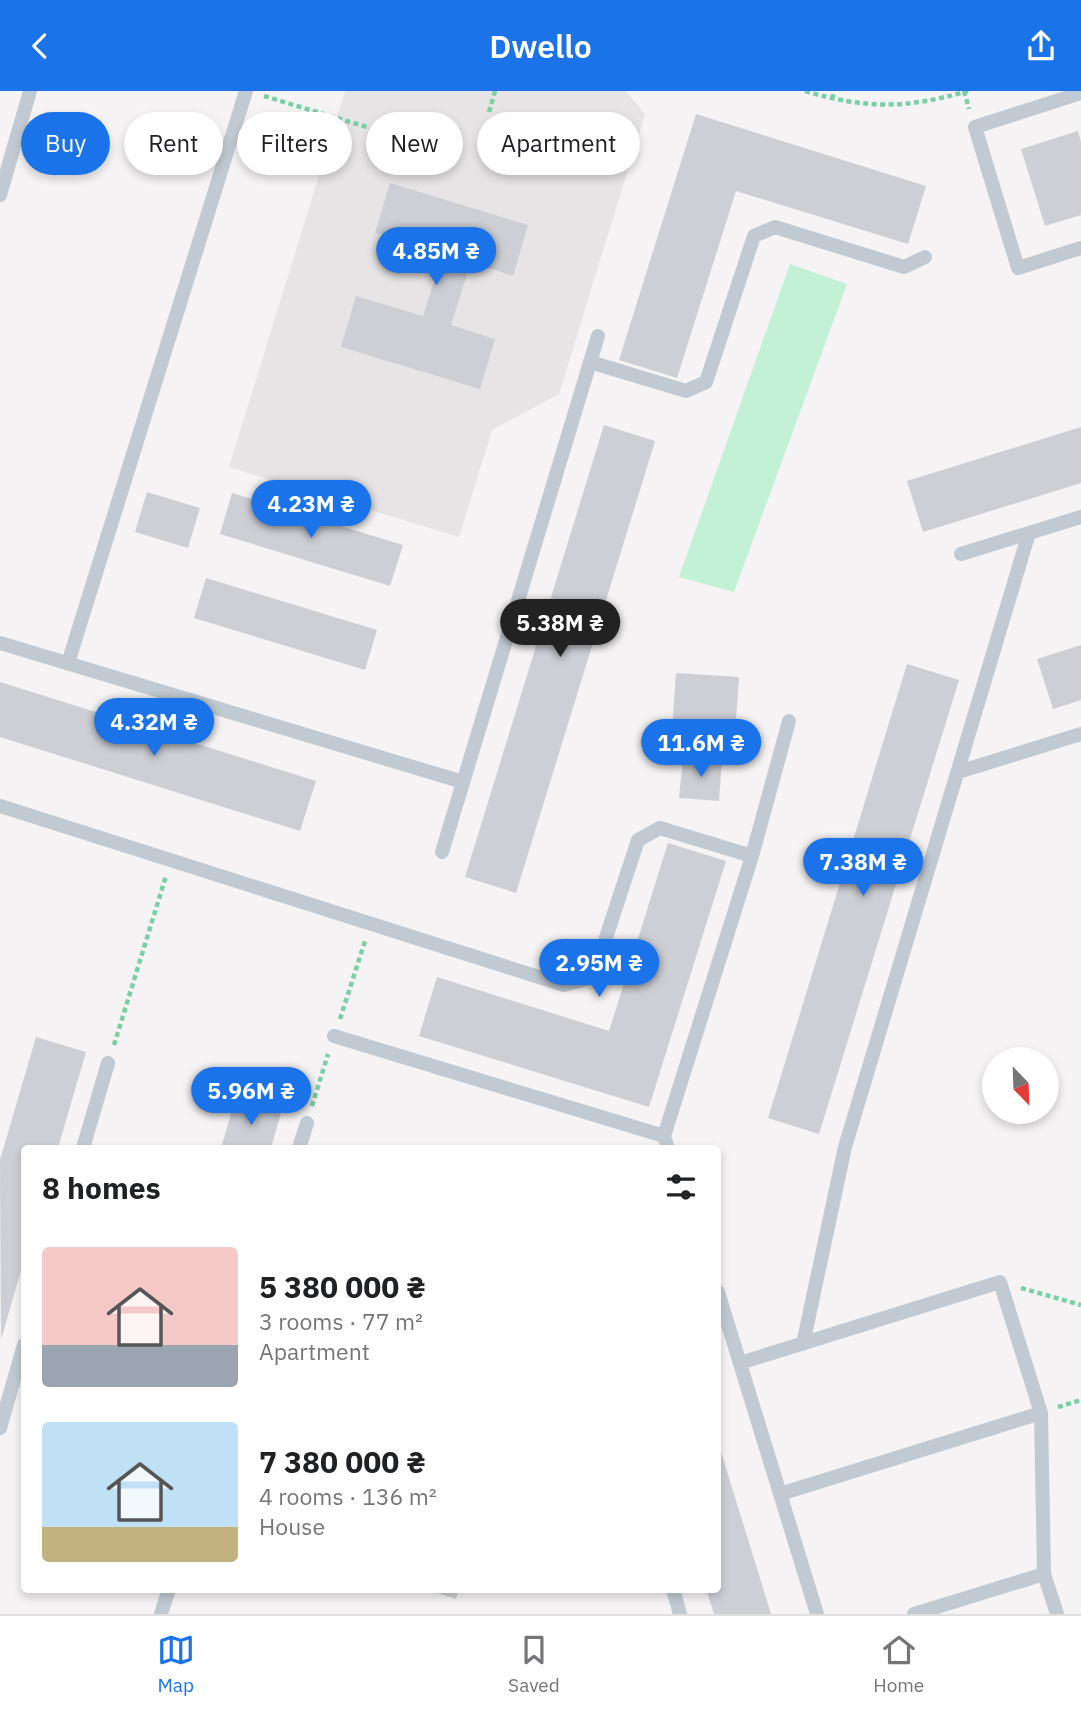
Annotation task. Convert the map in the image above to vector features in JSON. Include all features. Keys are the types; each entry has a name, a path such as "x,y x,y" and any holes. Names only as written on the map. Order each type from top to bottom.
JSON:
{"lane":[{"path":"0,195 30,91"},
{"path":"68,663 246,91"},
{"path":"1081,93 975,127 1018,268 1081,248"},
{"path":"590,362 686,391 706,382 754,236 775,227 904,267 925,257"},
{"path":"442,852 598,336"},
{"path":"961,554 1081,517"},
{"path":"803,1344 845,1147 1030,533"},
{"path":"0,643 463,782"},
{"path":"334,1036 666,1142 752,856 789,721"},
{"path":"958,772 1081,734"},
{"path":"0,806 565,985 593,977 638,840 660,828 752,856"},
{"path":"84,1145 108,1063"},
{"path":"300,1145 307,1123"},
{"path":"740,1363 1000,1282 1041,1413 1044,1574 1057,1614"},
{"path":"721,1302 817,1614"},
{"path":"0,1428 21,1355"},
{"path":"780,1494 1041,1413"},
{"path":"914,1614 1044,1574"},
{"path":"161,1614 168,1593"},
{"path":"674,1593 680,1614"}],"path":[{"path":"489,112 495,91"},
{"path":"805,91 865,105 931,101 965,91"},
{"path":"832,99 835,91"},
{"path":"262,95 366,127"},
{"path":"108,1063 171,860"},
{"path":"1000,1282 1081,1305"}],"shaded area":[{"path":"345,91 626,91 645,114 640,130 640,112 477,112 477,175 626,175 559,394 492,430 459,537 229,467 319,175 352,175 352,112 339,112"}],"green space":[{"path":"790,264 847,284 734,592 679,577"}],"building":[{"path":"696,114 926,186 908,244 736,191 677,378 619,360"},
{"path":"1078,131 1081,142 1081,215 1045,226 1021,149"},
{"path":"390,183 528,225 513,276 471,262 451,325 495,339 480,389 341,347 356,296 423,316 443,253 375,233"},
{"path":"604,425 655,441 516,893 465,877"},
{"path":"1081,427 1081,483 923,532 907,481"},
{"path":"147,492 200,508 188,548 135,532"},
{"path":"232,493 403,545 390,586 220,534"},
{"path":"206,578 377,630 365,670 194,618"},
{"path":"1081,645 1081,700 1053,709 1037,659"},
{"path":"907,664 959,680 819,1134 768,1118"},
{"path":"676,673 739,677 735,732 672,728"},
{"path":"0,682 316,781 300,831 0,737"},
{"path":"683,758 722,760 719,801 679,798"},
{"path":"668,843 726,861 649,1107 419,1036 437,977 609,1031"},
{"path":"36,1037 86,1052 59,1145 21,1145 21,1270 1,1340 0,1160"},
{"path":"235,1100 281,1113 272,1145 222,1145"},
{"path":"721,1452 771,1614 714,1614 707,1593 721,1593"},
{"path":"437,1593 458,1593 456,1599"}]}
